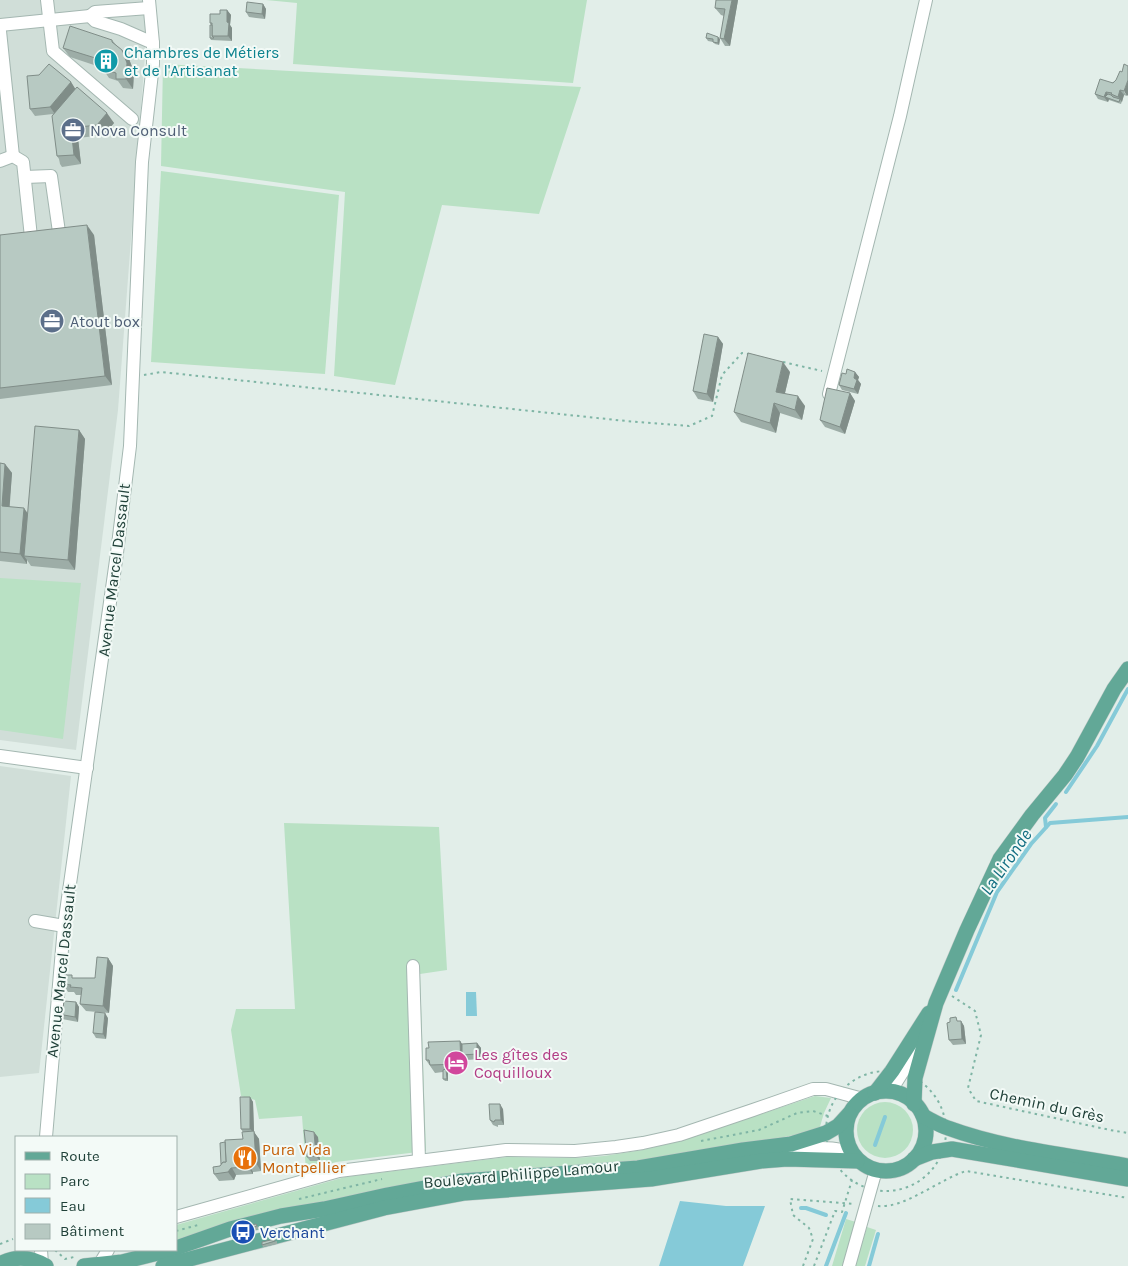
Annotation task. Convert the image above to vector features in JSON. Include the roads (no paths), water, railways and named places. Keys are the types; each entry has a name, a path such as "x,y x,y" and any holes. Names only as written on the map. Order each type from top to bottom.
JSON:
{"main road":[{"path":"1128,670 1114,689 1066,775 1032,815 1000,859 966,930 939,996 903,1074 850,1114 846,1127 848,1141 858,1161 876,1170 895,1170 914,1159 932,1152 952,1149 1128,1179"},
{"path":"914,1159 921,1148 925,1135 919,1110 903,1074 939,996"},
{"path":"876,1094 906,1097 919,1110 946,1127 978,1138 1128,1166"},
{"name":"Boulevard Philippe Lamour","path":"178,1247 230,1229 281,1216 434,1186 500,1177 585,1173 638,1168 743,1150 791,1144 826,1133 838,1126 850,1114"},
{"name":"Boulevard Philippe Lamour","path":"163,1266 410,1202 474,1193 651,1179 761,1161 787,1159 858,1161"},
{"path":"0,1264 15,1249"},
{"path":"17,1251 24,1258 45,1262"},
{"path":"87,1262 122,1262 166,1251"}],"street":[{"path":"47,0 54,53 132,120"},
{"path":"829,394 900,116 926,0"},
{"path":"0,25 90,16 95,12 149,4"},
{"name":"Avenue Marcel Dassault","path":"46,1136 64,926 130,446 142,162 153,64 149,4"},
{"path":"90,16 95,21 121,29 153,43"},
{"path":"0,31 12,156"},
{"path":"0,161 12,156"},
{"path":"12,156 23,162 31,236"},
{"path":"25,177 51,176 59,232"},
{"path":"0,756 87,768"},
{"path":"35,921 64,926"},
{"path":"413,966 419,1160"},
{"path":"178,1216 339,1171 506,1150 574,1151 634,1144 679,1134 754,1110 813,1088 876,1094"},
{"path":"134,1266 402,1197 500,1183 581,1180 670,1171 720,1161 743,1150"},
{"path":"849,1266 876,1170"},
{"path":"87,1262 106,1251"}],"water":[{"path":"466,992 476,992 477,1016 466,1016"},
{"path":"680,1201 726,1206 765,1206 743,1266 659,1266"}],"waterway":[{"path":"1066,792 1097,746 1128,689"},
{"path":"1046,827 1045,818 1056,804"},
{"name":"La Lironde","path":"956,990 997,892 1031,844 1050,823 1128,817"},
{"name":"La Lironde","path":"875,1145 885,1117"},
{"path":"801,1208 826,1215"},
{"name":"La Lironde","path":"826,1266 846,1213"},
{"path":"869,1266 878,1234"}],"place":[{"name":"Chambres de Métiers et de l'Artisanat","path":"106,61"},
{"name":"Nova Consult","path":"73,130"},
{"name":"Atout box","path":"52,321"},
{"name":"Les gîtes des Coquilloux","path":"456,1063"},
{"name":"Pura Vida Montpellier","path":"245,1158"},
{"name":"Verchant","path":"243,1232"}]}
